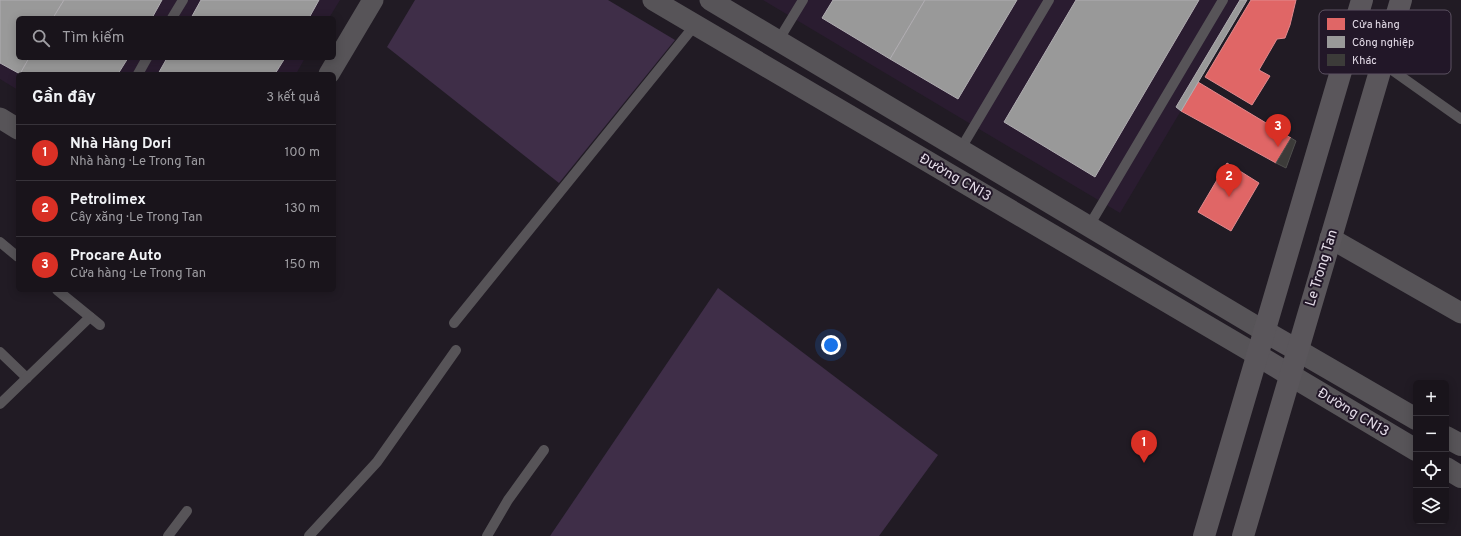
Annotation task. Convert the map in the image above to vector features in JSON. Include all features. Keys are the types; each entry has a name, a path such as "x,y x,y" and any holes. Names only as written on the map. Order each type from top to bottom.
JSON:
{"main road":[{"path":"1359,10 1362,0"},
{"name":"Le Trong Tan","path":"1398,10 1401,0"},
{"path":"1204,536 1340,74"},
{"name":"Le Trong Tan","path":"1243,536 1379,74"},
{"path":"1264,331 1297,350"},
{"path":"1257,355 1290,375"}],"street":[{"path":"330,72 373,0"},
{"name":"Đường CN13","path":"652,0 1257,355"},
{"name":"Đường CN13","path":"710,0 1264,331"},
{"path":"0,118 16,128"},
{"path":"925,160 938,137"},
{"path":"1330,238 1461,313"},
{"name":"Đường CN13","path":"1297,350 1413,417"},
{"name":"Đường CN13","path":"1290,375 1413,448"},
{"path":"1449,439 1461,445"},
{"path":"1449,470 1461,477"}],"lane":[{"path":"173,16 183,0"},
{"path":"778,41 803,0"},
{"path":"960,150 1049,0"},
{"path":"1089,226 1223,0"},
{"path":"454,322 695,25"},
{"path":"139,72 146,60"},
{"path":"1398,74 1461,119"},
{"path":"0,242 16,255"},
{"path":"59,292 100,325"},
{"path":"0,404 90,317"},
{"path":"310,536 377,462 456,350"},
{"path":"0,352 27,378"},
{"path":"487,536 508,500 544,450"},
{"path":"168,536 187,511"}],"shaded area":[{"path":"0,0 340,0 330,16 16,16 16,60 304,60 297,72 16,72 16,89 0,79"},
{"path":"415,0 608,0 675,40 559,183 387,47"},
{"path":"763,0 1247,0 1120,213"},
{"path":"718,288 938,455 879,536 550,536"}],"building: Cửa hàng":[{"path":"1251,0 1296,0 1285,38 1277,39 1259,70 1270,76 1252,105 1205,77"},
{"path":"1198,82 1291,138 1276,163 1181,111"},
{"path":"1227,163 1259,183 1231,231 1198,212"}],"building: Công nghiệp":[{"path":"0,0 64,0 54,16 16,16 16,60 28,60 21,72 16,72 0,63"},
{"path":"64,0 162,0 153,16 54,16"},
{"path":"201,0 319,0 310,16 192,16"},
{"path":"833,0 925,0 890,59 822,18"},
{"path":"925,0 1017,0 958,99 890,59"},
{"path":"1076,0 1199,0 1095,177 1004,122"},
{"path":"1240,0 1247,0 1181,111 1176,107"},
{"path":"28,60 127,60 119,72 21,72"},
{"path":"166,60 284,60 276,72 159,72"}],"building: Khác":[{"path":"1291,138 1296,141 1286,168 1276,163"}],"place":[{"name":"Procare Auto","path":"1278,147"},
{"name":"Petrolimex","path":"1229,197"},
{"name":"Nhà Hàng Dori","path":"1144,463"}]}
